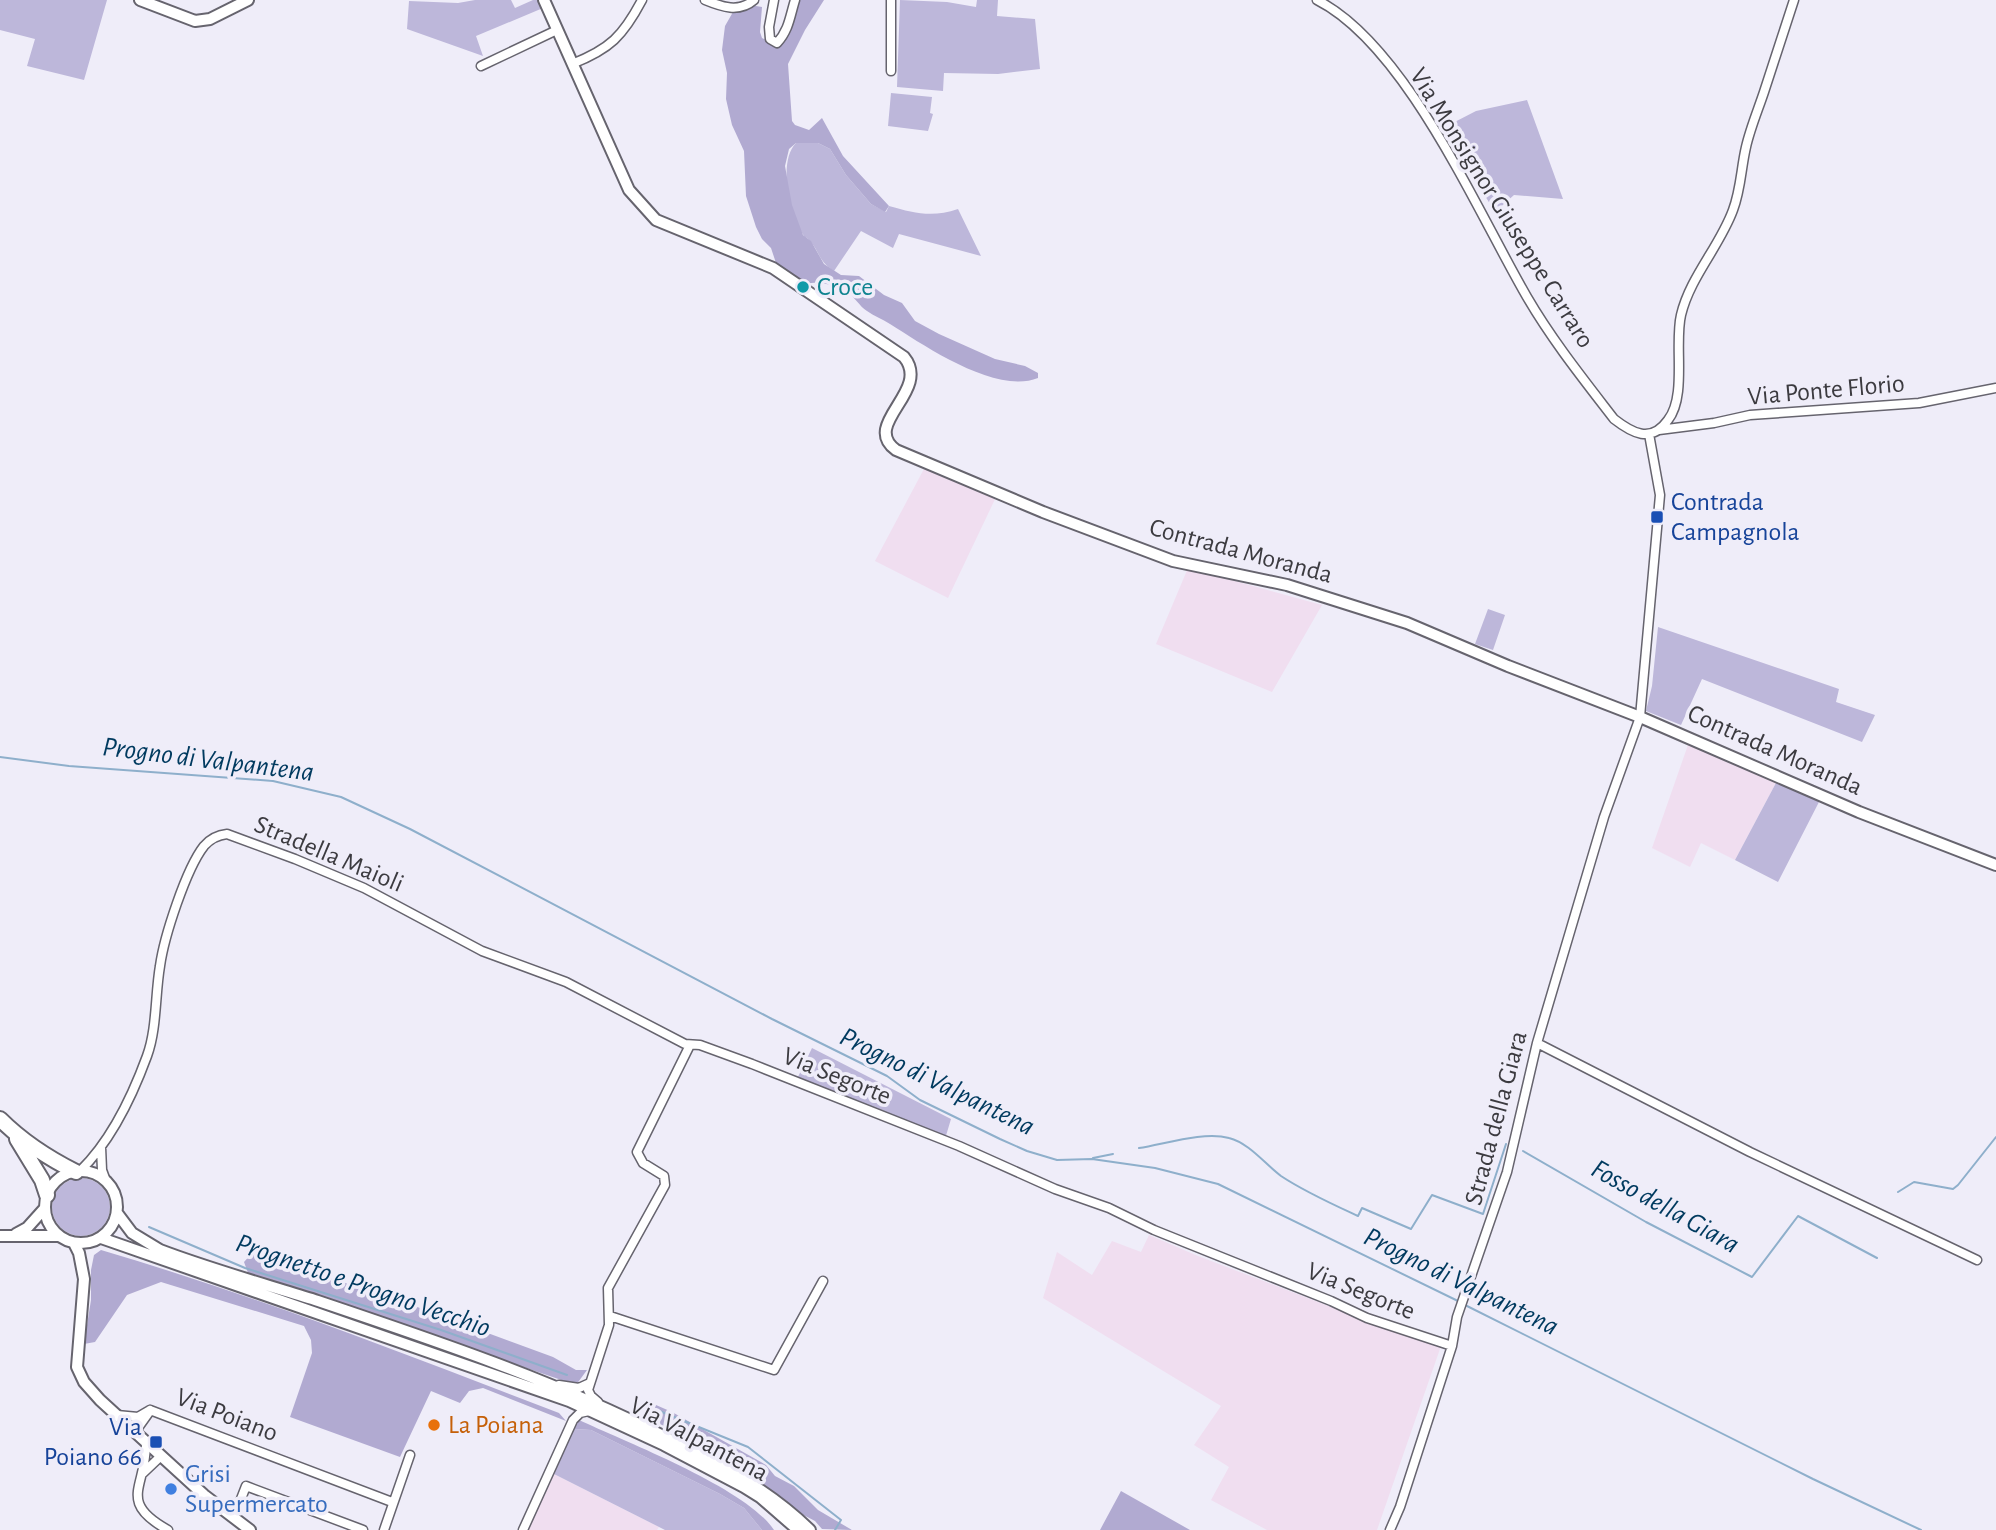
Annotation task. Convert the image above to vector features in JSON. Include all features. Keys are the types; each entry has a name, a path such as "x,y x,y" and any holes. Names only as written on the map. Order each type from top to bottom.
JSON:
{"highway":[{"path":"5,1124 47,1156 78,1171"},
{"path":"5,1124 29,1156 46,1201"}],"street":[{"path":"140,0 189,20 203,21 248,0"},
{"path":"544,0 572,64 620,37 642,0"},
{"path":"705,0 731,8 746,7 754,0"},
{"path":"774,0 769,27 770,39 777,43 790,24 795,0"},
{"path":"891,0 891,71"},
{"name":"Via Monsignor Giuseppe Carraro","path":"1317,0 1344,17 1365,37 1419,105 1529,300 1602,404 1614,419 1630,431 1649,434"},
{"path":"1640,717 1661,495 1649,434 1659,430 1673,414 1677,392 1680,318 1733,211 1741,183 1745,148 1794,0"},
{"path":"481,66 557,30"},
{"name":"Contrada Moranda","path":"572,64 629,190 656,220 773,268 904,357 911,365 911,383 886,427 885,437 888,444 897,450 1043,512 1174,561 1287,585 1407,623 1640,717 1859,812 1996,865"},
{"name":"Via Ponte Florio","path":"1659,430 1714,424 1750,415 1919,403 1996,388"},
{"name":"Strada della Giara","path":"1390,1530 1401,1507 1451,1346 1457,1317 1507,1172 1537,1043 1604,817 1640,717"},
{"name":"Stradella Maioli","path":"78,1171 102,1147 148,1054 159,967 181,895 205,845 220,835 229,834 364,888 482,951 566,982 690,1045"},
{"path":"1537,1043 1750,1152 1977,1260"},
{"path":"590,1383 609,1325 608,1288 665,1185 664,1176 643,1163 637,1152 690,1045"},
{"name":"Via Segorte","path":"690,1045 700,1045 752,1064 959,1146 1367,1318 1451,1346"},
{"path":"102,1147 102,1170 106,1181"},
{"path":"14,1235 27,1228 58,1179 78,1171 94,1174 106,1181"},
{"name":"Via Valpantena","path":"106,1181 114,1193 117,1213 132,1233 160,1250 311,1299 529,1376 614,1412 747,1479 780,1503 810,1530"},
{"path":"46,1201 49,1224 59,1236"},
{"path":"117,1213 114,1223 85,1254 84,1301 77,1367 84,1382 116,1415 219,1508 250,1530"},
{"name":"Via Valpantena","path":"0,1236 59,1236 75,1243 96,1240 569,1401 664,1445 744,1487 760,1497 798,1530"},
{"path":"75,1243 83,1267"},
{"path":"610,1316 774,1370 824,1281"},
{"name":"Via Valpantena","path":"529,1376 575,1388 590,1383 589,1394 614,1412"},
{"path":"523,1530 573,1420 574,1408 569,1401"},
{"name":"Via Poiano","path":"116,1415 138,1417 150,1410"},
{"name":"Via Poiano","path":"135,1432 150,1410"},
{"name":"Via Poiano","path":"150,1410 392,1502"},
{"path":"573,1420 580,1413 593,1411"},
{"path":"146,1442 137,1500 140,1509 163,1529"},
{"path":"384,1530 410,1455"},
{"path":"142,1474 161,1456"},
{"path":"234,1517 246,1486 363,1530"}],"shaded area":[{"path":"0,0 107,0 84,80 27,66 35,39 0,30"},
{"path":"511,0 515,8 533,0 540,0 543,8 476,36 483,56 407,29 409,1 458,3"},
{"path":"794,0 824,0 788,64 792,121 795,125 809,130 822,118 843,156 889,206 885,212 871,204 846,175 830,149 818,143 796,143 789,149 785,166 792,205 803,235 811,241 824,264 841,275 859,276 884,295 902,303 915,321 995,359 1025,366 1038,373 1038,378 1002,380 961,366 870,313 842,289 818,283 801,285 778,269 771,248 756,227 746,196 744,151 732,125 726,99 727,73 722,50 725,26 733,12 750,5 762,7 762,38 772,43 781,40"},
{"path":"900,0 947,2 976,7 977,0 998,0 997,16 1035,19 1040,69 998,74 944,73 943,91 897,87"},
{"path":"891,93 932,97 930,113 933,114 928,131 888,126"},
{"path":"1527,100 1563,199 1514,195 1495,212 1443,128 1476,111"},
{"path":"796,143 818,143 830,149 846,175 871,204 886,212 889,206 923,214 958,209 981,256 899,234 893,248 861,231 834,271 825,264 804,235 793,213 787,174 791,151"},
{"path":"925,467 997,495 948,598 875,561"},
{"path":"1188,568 1322,605 1272,692 1156,644"},
{"path":"1488,609 1505,615 1493,650 1475,644"},
{"path":"1658,627 1839,689 1836,702 1875,715 1862,742 1702,679 1681,725 1646,711 1652,686"},
{"path":"1689,742 1777,781 1735,860 1701,843 1690,867 1652,848"},
{"path":"1777,781 1820,800 1778,882 1735,860"},
{"path":"812,1048 951,1119 945,1139 797,1079"},
{"path":"81,1178 97,1183 105,1191 110,1207 105,1223 97,1231 81,1236 65,1231 57,1223 52,1207 57,1191 65,1183"},
{"path":"1149,1235 1399,1333 1441,1346 1377,1530 1267,1530 1211,1500 1229,1467 1194,1445 1221,1406 1043,1298 1057,1252 1092,1275 1112,1241 1141,1252"},
{"path":"101,1250 332,1327 559,1413 566,1421 483,1388 469,1391 460,1403 431,1391 400,1457 290,1417 312,1353 311,1340 304,1326 161,1282 127,1295 95,1342 84,1344 91,1300 91,1270 94,1255"},
{"path":"253,1252 285,1260 374,1291 553,1357 576,1370 587,1370 576,1385 248,1273 244,1262"},
{"path":"656,1405 766,1465 775,1476 794,1486 818,1510 852,1530 822,1529 815,1521 792,1509 784,1499 765,1491 744,1465 660,1424 651,1417"},
{"path":"579,1420 713,1483 760,1514 774,1530 762,1530 744,1508 720,1494 591,1430 574,1429"},
{"path":"574,1429 591,1430 720,1494 744,1508 762,1530 665,1530 554,1474"},
{"path":"554,1474 659,1527 657,1530 528,1530"},
{"path":"1121,1491 1190,1530 1100,1530"}],"waterway":[{"name":"Progno di Valpantena","path":"0,757 69,766 273,781 341,797 410,829 772,1019 887,1076 920,1100 1000,1139 1057,1160 1092,1159 1155,1168 1218,1184 1460,1302"},
{"name":"Fosso della Giara","path":"1139,1148 1196,1137 1229,1138 1250,1149 1281,1176 1319,1198 1358,1216 1362,1208 1411,1229 1432,1195 1483,1214 1506,1144"},
{"name":"Fosso della Giara","path":"1898,1192 1914,1182 1953,1189 1996,1137"},
{"name":"Fosso della Giara","path":"1523,1151 1646,1222 1752,1277 1798,1216 1877,1258"},
{"name":"Fosso della Giara","path":"1093,1158 1113,1154"},
{"name":"Prognetto e Progno Vecchio","path":"149,1227 245,1268 441,1330 567,1375"},
{"name":"Progno di Valpantena","path":"1465,1305 1921,1530"},
{"name":"Prognetto e Progno Vecchio","path":"657,1410 748,1447 841,1520 835,1530"}],"place":[{"name":"Croce","path":"803,287"},
{"name":"Contrada Campagnola","path":"1657,517"},
{"name":"La Poiana","path":"434,1425"},
{"name":"Via Poiano 66","path":"156,1442"},
{"name":"Grisi Supermercato","path":"171,1489"}]}
